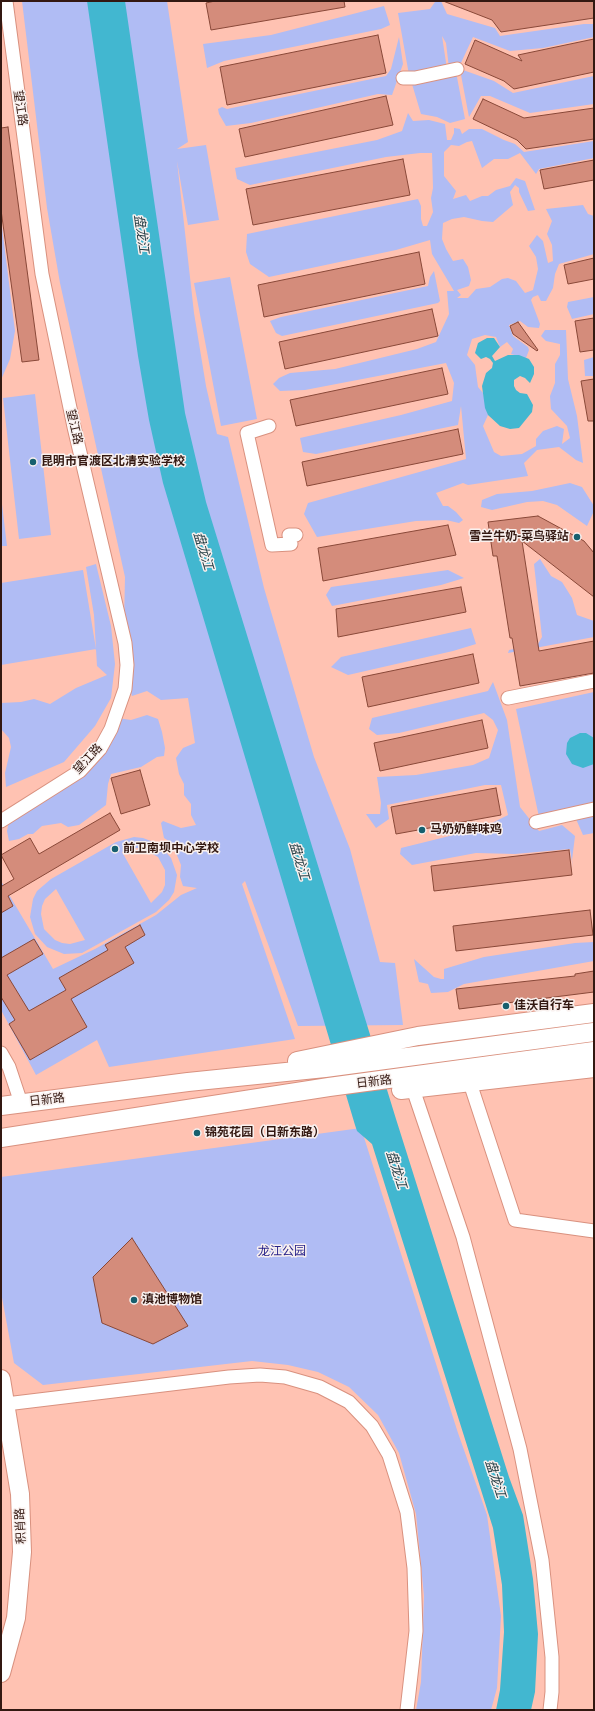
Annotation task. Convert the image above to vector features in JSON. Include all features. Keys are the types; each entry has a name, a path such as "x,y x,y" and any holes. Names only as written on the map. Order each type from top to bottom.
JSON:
{"main road":[{"name":"日新路","path":"325,1062 418,1036 594,1013"},
{"name":"日新路","path":"1,1106 188,1082 325,1062 404,1058 594,1032"},
{"name":"日新路","path":"411,1083 439,1073 594,1051"},
{"name":"日新路","path":"1,1138 155,1114 329,1092 411,1083 470,1083 594,1068"},
{"name":"积肖路","path":"1,1379 20,1494 22,1552 16,1618 1,1673"}],"street":[{"name":"望江路","path":"1,821 80,771 100,749 111,729 125,690 127,665 125,643 74,427 42,274 6,1"},
{"path":"403,78 415,78 457,69"},
{"path":"269,426 247,433 272,545 291,544 289,535 296,535"},
{"path":"508,698 594,682"},
{"path":"536,822 594,808"},
{"path":"1,1053 9,1067 21,1103"},
{"path":"411,1083 463,1236 520,1449 542,1560 552,1657 550,1710"},
{"path":"470,1083 515,1220 594,1231"},
{"path":"6,1404 260,1375 285,1377 320,1387 349,1402 372,1426 389,1455 407,1512 414,1568 416,1631 407,1710"}],"green space":[{"path":"22,1 167,1 188,142 177,149 206,145 219,220 188,225 177,161 194,313 206,386 217,434 228,437 264,588 314,757 350,849 380,962 395,963 403,1025 298,1026 245,881 242,884 295,1039 109,1067 97,1040 36,1075 1,1010 1,881 53,969 95,949 156,915 181,895 197,888 183,886 180,877 181,865 172,843 164,838 161,823 163,821 181,828 196,825 191,815 191,804 184,795 184,784 179,774 176,758 183,748 195,743 188,698 161,700 147,691 132,696 123,670 125,577 60,283 47,208"},
{"path":"441,1 447,14 495,28 500,36 584,24 594,24 594,37 543,48 510,51 473,37 460,65 449,68 446,43 442,36 447,69 409,75 398,13 430,9 435,2"},
{"path":"384,6 390,25 381,29 224,61 207,68 203,44 271,35"},
{"path":"399,37 403,64 392,95 378,94 251,123 226,126 219,114 218,109 222,107 227,109 386,76 391,69"},
{"path":"463,70 494,81 513,93 594,76 594,104 530,113 490,96 481,96 469,117 461,75"},
{"path":"456,72 465,119 450,123 437,117 421,114 412,84"},
{"path":"408,113 413,121 429,120 445,124 447,140 451,140 454,133 454,128 460,129 462,134 469,129 482,129 515,144 524,152 594,141 594,158 539,169 536,174 520,153 508,159 494,159 482,168 472,141 459,146 451,145 444,152 444,176 456,191 453,199 466,195 470,201 482,196 488,196 496,190 510,186 516,178 525,181 535,210 528,211 519,192 519,188 515,185 510,192 513,205 493,222 464,217 452,219 443,223 442,239 446,249 453,261 463,259 468,267 471,280 469,286 457,290 461,295 457,298 468,298 476,289 490,287 502,279 508,278 516,281 525,293 533,290 538,269 536,257 529,246 537,235 543,241 548,263 553,261 552,245 547,234 552,221 546,209 583,205 588,214 594,216 594,254 559,264 555,274 553,288 546,301 541,301 538,295 533,297 531,300 540,324 539,328 528,327 520,321 509,325 513,336 528,347 529,350 526,358 511,354 513,349 507,342 500,347 496,337 485,335 472,339 467,355 475,365 478,387 483,393 488,415 483,426 494,452 501,456 522,454 536,446 536,439 543,431 557,426 564,429 562,444 570,438 567,426 551,409 550,396 555,383 555,364 560,355 560,344 546,341 541,336 545,330 566,330 568,379 577,416 583,463 576,460 559,447 537,450 524,463 528,476 468,485 463,483 436,493 443,506 448,506 463,520 459,523 446,520 416,521 317,537 304,514 308,503 466,459 461,406 458,425 316,454 303,452 300,438 401,415 452,401 454,383 446,363 305,390 280,391 273,384 279,378 290,373 335,369 417,349 436,342 449,314 447,291 454,291 432,254 430,240 396,250 269,277 250,264 246,252 247,234 418,199 421,206 421,219 423,226 427,226 433,212 431,198 433,188 432,153 386,157 250,185 237,179 235,168 377,140 402,131"},
{"path":"1,219 15,331 10,359 1,380"},
{"path":"434,271 440,301 438,303 282,336 276,333 270,321 281,317 428,286 430,277"},
{"path":"230,277 257,419 221,426 194,283"},
{"path":"594,297 594,314 572,319 567,307 568,302"},
{"path":"594,357 594,376 585,376 584,360"},
{"path":"35,394 51,535 19,539 3,398"},
{"path":"570,483 582,487 594,506 594,511 587,526 557,505 543,501 527,502 492,510 481,507 482,500 497,494 532,491"},
{"path":"1,496 7,546 1,546"},
{"path":"540,559 551,576 562,582 572,598 577,615 594,621 594,637 508,653 509,650 538,644 542,637 534,564"},
{"path":"96,564 111,626 115,664 111,698 95,726 64,762 6,787 5,773 11,747 9,738 1,729 1,703 21,702 34,699 50,704 76,688 107,675 97,666 94,615 86,567"},
{"path":"83,570 96,649 1,665 1,583"},
{"path":"448,570 464,578 441,585 332,606 326,595 331,587"},
{"path":"471,628 476,644 453,651 348,675 331,667 341,657"},
{"path":"493,682 507,720 520,807 539,831 562,825 575,836 572,860 573,868 570,849 515,854 476,853 412,865 400,854 401,848 482,828 508,815 501,785 485,785 387,805 389,819 376,828 366,814 380,814 381,803 377,777 416,775 473,765 489,758 498,730 493,720 484,713 399,733 377,735 369,729 372,718 488,691"},
{"path":"594,692 594,806 539,817 516,709"},
{"path":"147,715 158,719 165,748 164,756 157,757 141,767 111,774 108,784 106,805 79,825 68,827 61,823 42,826 33,834 28,834 19,839 9,841 7,831 9,821 78,776 88,772 95,759 111,717 131,720"},
{"path":"594,812 594,833 583,835 576,819"},
{"path":"134,837 143,838 159,844 171,858 177,875 174,892 169,900 156,912 82,953 64,954 47,947 35,934 30,917 33,899 37,891 51,879 116,842","holes":["137,848 144,849 158,857 165,870 165,885 162,892 151,903 122,852","56,889 85,940 70,944 62,943 55,940 44,929 41,914 42,906 45,899"]},
{"path":"594,942 594,961 464,984 448,992 431,993 428,984 419,982 414,959 434,977 444,979 444,969 484,957 575,943"},
{"name":"龙江公园","path":"361,1128 458,1433 487,1515 501,1616 497,1688 491,1710 416,1710 421,1682 424,1596 416,1514 399,1453 378,1415 349,1387 318,1372 288,1365 252,1361 43,1385 14,1363 1,1292 1,1177"}],"water":[{"name":"盘龙江","path":"87,1 125,1 185,413 206,502 396,1119 509,1477 523,1515 533,1579 538,1634 535,1692 531,1710 496,1710 500,1690 504,1632 502,1585 493,1528 372,1144 357,1131 355,1125 163,483 149,420 138,356"},
{"path":"487,338 494,338 500,347 492,356 495,361 508,355 519,355 529,359 534,367 534,374 530,383 525,378 520,376 514,380 516,390 520,393 527,394 533,405 532,412 519,428 510,429 500,426 488,415 485,408 482,386 486,373 492,368 493,363 486,357 481,359 475,353 478,343"},
{"path":"580,733 586,733 594,738 594,764 583,768 572,764 566,754 567,743 570,738"}],"building":[{"path":"215,1 344,1 345,7 211,30 206,3"},
{"path":"443,1 594,1 594,18 501,32 492,20"},
{"path":"378,35 386,73 227,105 220,67"},
{"path":"594,39 594,72 514,89 504,81 465,64 475,40 522,61 518,55"},
{"path":"386,96 393,125 245,157 239,129"},
{"path":"483,99 524,118 594,108 594,139 526,149 517,140 473,119"},
{"path":"8,127 39,360 22,362 1,210 1,128"},
{"path":"403,159 410,195 253,225 246,189"},
{"path":"594,160 594,180 544,189 540,170"},
{"path":"419,252 425,284 264,317 258,285"},
{"path":"594,258 594,279 568,284 564,265"},
{"path":"432,309 438,336 285,369 279,342"},
{"path":"594,318 594,350 580,352 575,321"},
{"path":"518,322 538,350 537,351 513,334 510,326"},
{"path":"442,368 448,394 296,426 290,400"},
{"path":"594,379 594,421 588,421 581,381"},
{"path":"458,429 463,454 307,486 302,462"},
{"path":"538,516 584,541 594,553 594,597 522,541 539,651 594,641 594,673 520,686 512,638 510,638 497,556 493,556 488,522"},
{"path":"448,525 456,555 323,581 318,548"},
{"path":"461,587 466,612 338,637 336,609"},
{"path":"473,654 479,683 368,707 362,677"},
{"path":"482,720 488,748 380,771 374,743"},
{"path":"140,770 150,805 121,814 111,778"},
{"path":"496,788 501,815 396,834 391,807"},
{"path":"110,813 120,830 8,896 13,906 1,913 1,885 2,886 14,879 1,855 30,838 39,854"},
{"path":"569,850 572,875 434,891 431,866"},
{"path":"590,910 593,935 456,951 453,926"},
{"path":"140,925 145,935 125,947 134,963 71,999 87,1027 30,1060 9,1024 15,1020 1,997 1,958 34,939 43,954 7,975 29,1011 66,990 59,978 108,950 105,945"},
{"path":"594,971 594,992 459,1009 456,989 575,976 575,974"},
{"name":"滇池博物馆","path":"132,1238 188,1326 153,1344 102,1323 93,1277"}],"place":[{"name":"昆明市官渡区北清实验学校","path":"33,462"},
{"name":"雪兰牛奶-菜鸟驿站","path":"577,537"},
{"name":"马奶奶鲜味鸡","path":"422,830"},
{"name":"前卫南坝中心学校","path":"115,849"},
{"name":"佳沃自行车","path":"506,1006"},
{"name":"锦苑花园（日新东路）","path":"197,1133"},
{"name":"滇池博物馆","path":"134,1300"}]}
